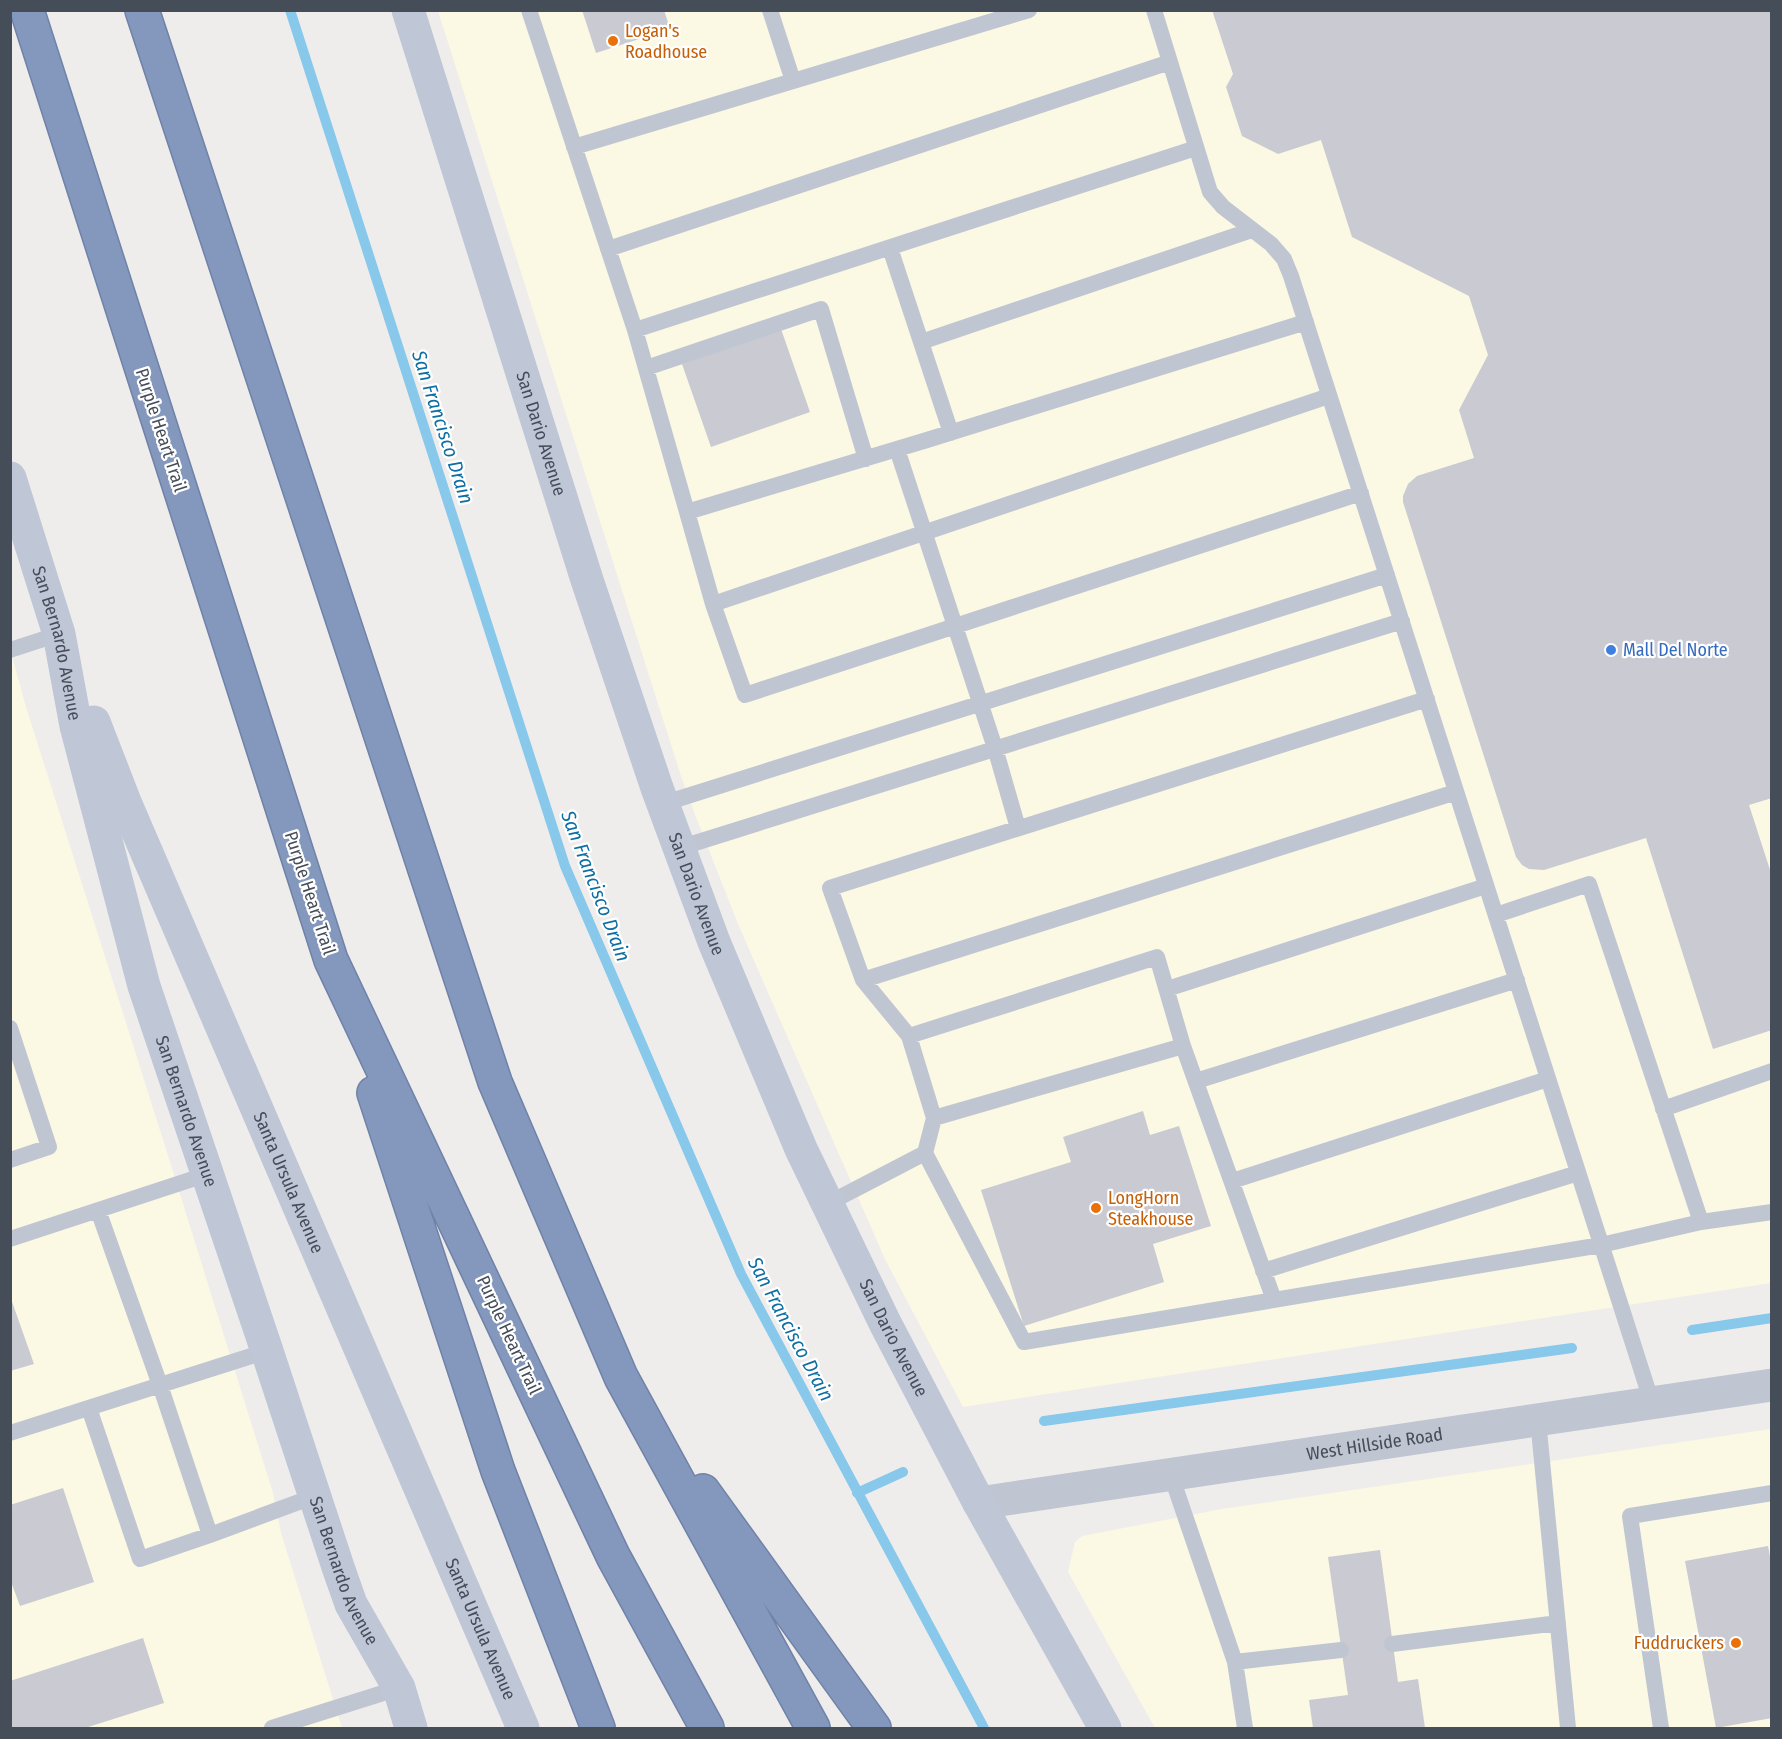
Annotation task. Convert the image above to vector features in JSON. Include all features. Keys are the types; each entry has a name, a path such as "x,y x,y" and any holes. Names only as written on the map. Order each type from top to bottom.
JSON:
{"highway":[{"name":"Purple Heart Trail","path":"27,10 331,960 613,1556 707,1728"},
{"path":"142,10 495,1082 621,1377 813,1728"},
{"path":"331,960 498,1471 598,1728"},
{"path":"621,1377 874,1728"}],"main road":[{"name":"San Dario Avenue","path":"408,10 587,580 662,804 714,942 801,1149 885,1323 979,1503 1105,1728"},
{"name":"San Bernardo Avenue","path":"10,478 59,634 76,726 144,986 351,1604 399,1688 411,1728"},
{"name":"Santa Ursula Avenue","path":"59,634 125,802 523,1728"}],"street":[{"name":"West Hillside Road","path":"979,1503 1772,1385"}],"lane":[{"path":"529,10 635,330 713,604 745,695 1361,493"},
{"path":"770,10 793,81"},
{"path":"574,147 1029,10"},
{"path":"1155,10 1210,192 1223,207 1271,244 1284,259 1652,1403"},
{"path":"608,249 1170,62"},
{"path":"635,330 1196,148"},
{"path":"921,342 1252,230"},
{"path":"890,248 951,433"},
{"path":"646,368 821,309 866,459"},
{"path":"687,513 1306,322"},
{"path":"713,604 1329,396"},
{"path":"897,449 995,748 1018,828"},
{"path":"662,804 1387,575"},
{"path":"679,848 1402,621"},
{"path":"10,650 59,634"},
{"path":"1426,699 830,888 862,980 909,1036 934,1118 925,1153 1024,1342 1601,1245 1701,1222 1772,1212"},
{"path":"862,980 1456,792"},
{"path":"1496,915 1589,884 1701,1222"},
{"path":"1167,989 1486,886"},
{"path":"909,1036 1157,957 1183,1046 1274,1300"},
{"path":"1196,1081 1517,980"},
{"path":"10,1028 49,1147 10,1160"},
{"path":"934,1118 1183,1046"},
{"path":"1664,1109 1772,1071"},
{"path":"1232,1181 1548,1078"},
{"path":"827,1204 925,1153"},
{"path":"1263,1271 1578,1173"},
{"path":"10,1239 208,1174"},
{"path":"98,1210 210,1535"},
{"path":"10,1433 267,1351"},
{"path":"89,1408 140,1559 315,1496"},
{"path":"1538,1420 1568,1728"},
{"path":"1171,1474 1235,1662 1245,1728"},
{"path":"1661,1728 1630,1516 1772,1493"},
{"path":"1392,1644 1558,1623"},
{"path":"1235,1662 1341,1650"},
{"path":"272,1728 399,1688"}],"shaded area":[{"path":"438,11 1771,11 1771,1283 963,1407 885,1259 738,924 696,817"},
{"path":"10,649 26,707 273,1493 281,1533 342,1728 11,1728"},
{"path":"1771,1429 1771,1728 1155,1728 1068,1572 1075,1542 1082,1536 1222,1509"}],"building":[{"name":"Logan's Roadhouse","path":"582,10 664,10 670,29 596,53"},
{"name":"Mall Del Norte","path":"1212,10 1772,10 1772,798 1749,805 1772,876 1772,1030 1713,1049 1646,838 1544,870 1529,869 1522,865 1516,857 1403,502 1408,484 1417,476 1474,458 1459,410 1488,355 1469,296 1352,237 1321,140 1278,154 1242,136 1226,87 1233,74"},
{"path":"781,329 810,412 711,447 682,364"},
{"name":"LongHorn Steakhouse","path":"1143,1111 1150,1135 1179,1126 1211,1226 1153,1244 1164,1282 1024,1326 981,1190 1071,1162 1063,1137"},
{"path":"10,1296 34,1364 10,1371"},
{"path":"63,1488 94,1582 20,1606 10,1579 10,1505"},
{"name":"Fuddruckers","path":"1768,1546 1772,1567 1772,1718 1716,1728 1685,1561"},
{"path":"1380,1550 1398,1682 1418,1679 1425,1728 1313,1728 1309,1700 1348,1695 1328,1557"},
{"path":"143,1638 164,1703 85,1728 10,1728 10,1681"}],"waterway":[{"name":"San Francisco Drain","path":"290,10 565,866 741,1274 984,1728"},
{"path":"1692,1330 1772,1318"},
{"path":"1044,1421 1572,1348"},
{"path":"857,1493 903,1472"}],"place":[{"name":"Logan's Roadhouse","path":"613,41"},
{"name":"Mall Del Norte","path":"1611,650"},
{"name":"LongHorn Steakhouse","path":"1096,1208"},
{"name":"Fuddruckers","path":"1736,1643"}]}
